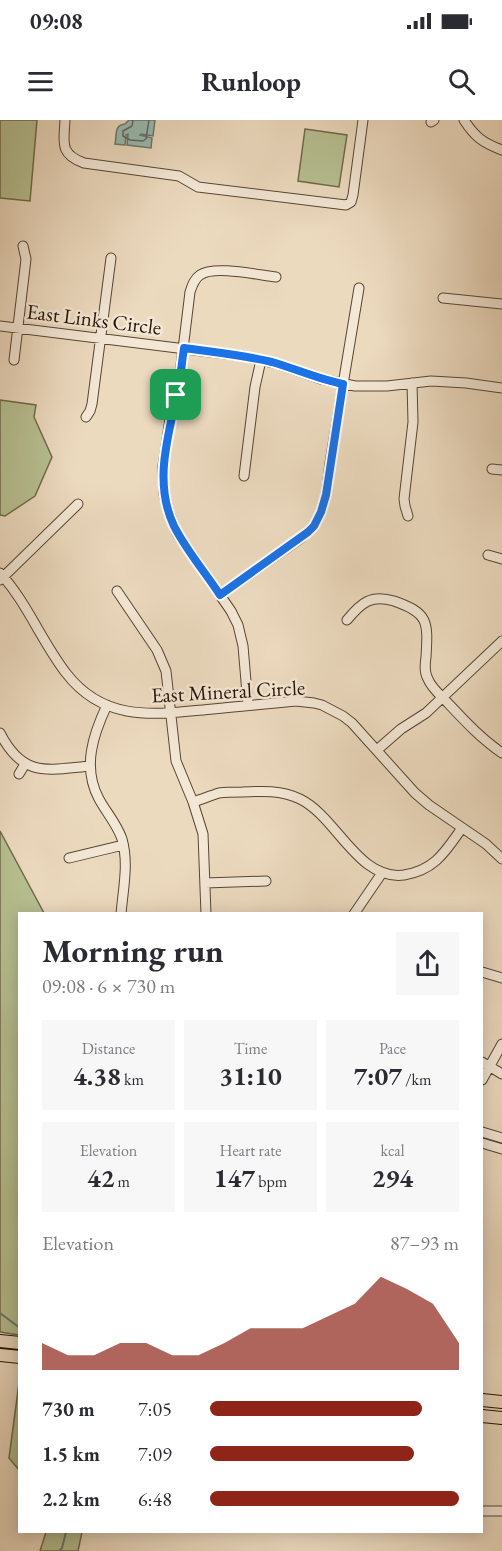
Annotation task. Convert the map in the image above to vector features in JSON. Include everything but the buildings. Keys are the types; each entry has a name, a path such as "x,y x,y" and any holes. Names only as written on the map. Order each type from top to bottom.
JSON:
{"main road":[{"path":"0,1341 18,1343"},
{"path":"0,1355 18,1358"},
{"path":"483,1400 502,1402"},
{"path":"483,1416 502,1418"}],"street":[{"path":"65,120 63,146 76,161 84,164 179,176 198,187 346,206 354,195 363,120"},
{"path":"464,120 485,144 502,150"},
{"path":"14,360 26,259 23,246"},
{"path":"86,417 92,404 111,258"},
{"path":"248,705 242,639 235,618 177,533 164,494 163,466 170,419 179,382 190,292 197,271 220,270 276,277"},
{"path":"220,595 300,538 314,526 318,519 326,495 359,288"},
{"path":"443,298 502,304"},
{"name":"East Links Circle","path":"0,326 242,356 278,364 343,384 376,387 441,381 502,388"},
{"path":"244,476 255,387 261,360"},
{"path":"408,516 404,499 414,409 412,383"},
{"path":"492,469 502,470"},
{"path":"1,577 78,504"},
{"path":"488,555 502,559"},
{"name":"East Mineral Circle","path":"1,577 65,672 85,692 106,705 130,712 150,714 296,701 321,705 352,723 429,805 486,844 502,859"},
{"path":"117,591 157,650 167,679 176,761 193,802 204,841 206,912"},
{"path":"347,620 360,606 372,599 386,599 415,610 426,627 425,668 427,678 471,728 502,753"},
{"path":"377,750 401,729 426,713 502,641"},
{"path":"106,705 93,738 90,766 98,796 118,830 123,845 126,868 121,912"},
{"path":"0,734 10,751 25,764 48,770 90,766"},
{"path":"19,774 25,764"},
{"path":"193,802 226,792 266,790 293,796 314,808 364,862 382,873 395,876 429,867 442,856 462,828"},
{"path":"69,858 123,845"},
{"path":"355,912 382,873"},
{"path":"205,883 266,881"},
{"path":"483,972 502,978"},
{"path":"502,1044 485,1064 502,1074"},
{"path":"483,1132 502,1138"},
{"path":"483,1143 502,1149"},
{"path":"483,1511 502,1511"}],"green space":[{"path":"0,120 37,120 30,201 0,198"},
{"path":"305,129 347,135 339,187 298,181"},
{"path":"0,400 36,405 34,417 52,457 35,496 5,516 0,515"},
{"path":"0,831 43,912 18,912 18,1335 0,1332"},
{"path":"18,1390 18,1469 9,1458"},
{"path":"46,1533 82,1533 78,1551 40,1551"}],"water":[{"path":"129,120 155,120 153,136 140,135 152,138 151,148 127,145 128,134 125,145 115,144 119,126"}],"waterway":[{"path":"0,1313 18,1326"},
{"path":"59,1551 66,1533"}],"route":[{"path":"184,348 252,358 343,384 326,495 314,526 220,595 177,533 166,504 163,466 176,395 184,348"}]}
